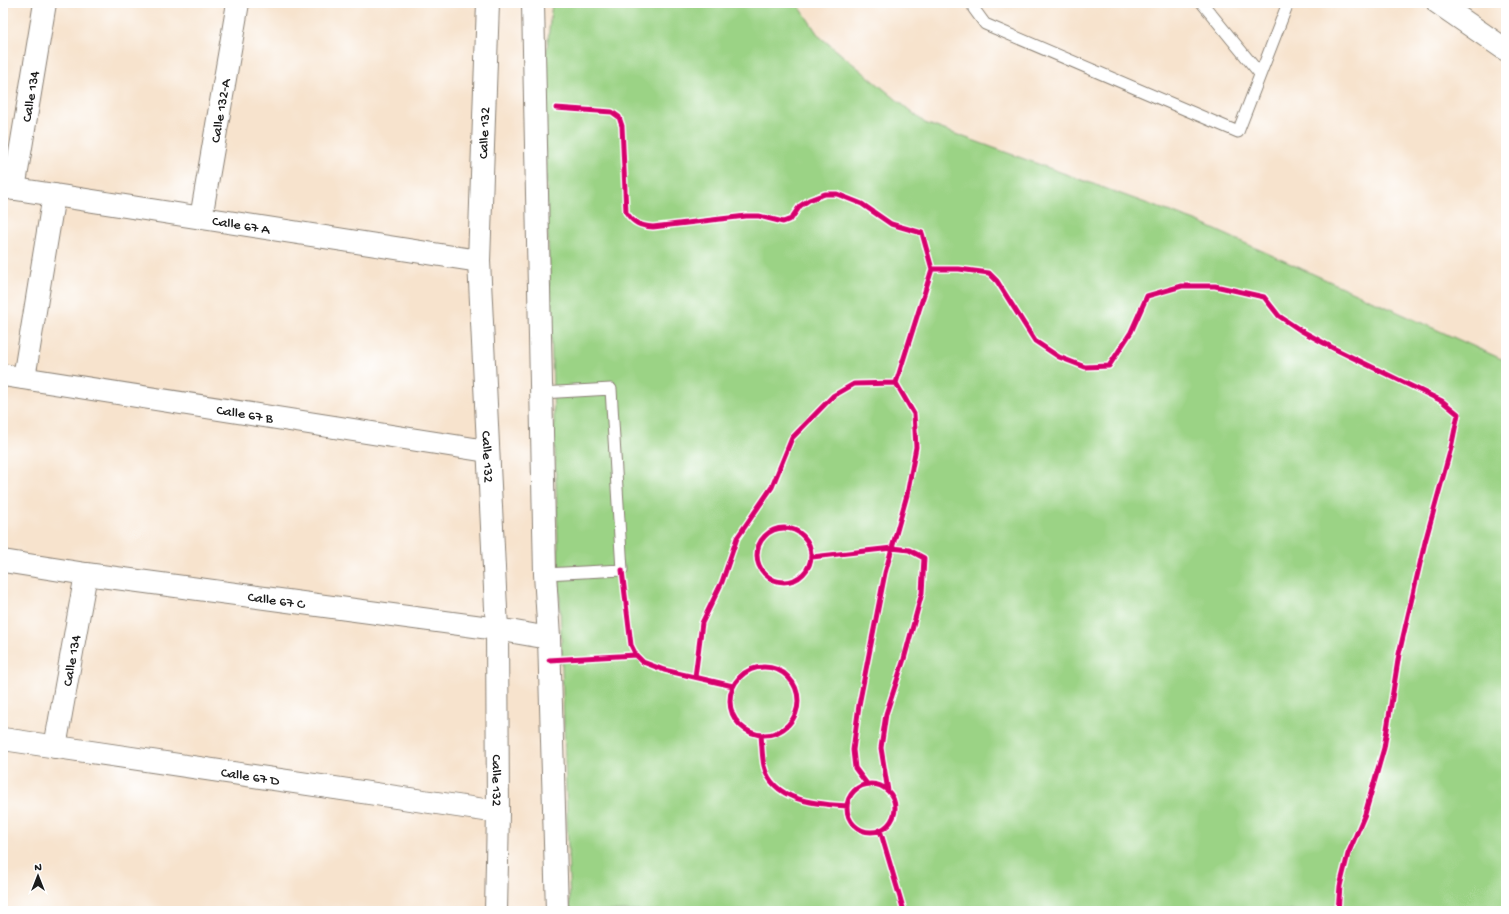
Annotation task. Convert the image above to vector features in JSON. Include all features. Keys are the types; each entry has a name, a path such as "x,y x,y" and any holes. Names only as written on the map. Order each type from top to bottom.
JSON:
{"street":[{"name":"Calle 134","path":"9,188 44,3"},
{"name":"Calle 132-A","path":"201,218 238,3"},
{"name":"Calle 132","path":"488,3 479,261 487,451 497,629 498,812 496,911"},
{"path":"533,3 545,574 549,638 557,911"},
{"path":"1438,3 1506,50"},
{"name":"Calle 67 A","path":"9,188 479,261"},
{"path":"13,376 54,195"},
{"name":"Calle 67 B","path":"13,376 487,451"},
{"name":"Calle 67 C","path":"3,561 86,574 497,629 549,638"},
{"name":"Calle 134","path":"55,747 86,574"},
{"name":"Calle 67 D","path":"3,740 498,812"}],"lane":[{"path":"974,3 974,9 985,24 1238,132 1288,3"},
{"path":"1202,3 1260,74"},
{"path":"541,393 611,389 622,570 545,574"}],"green space":[{"path":"552,3 797,3 819,36 925,123 1198,222 1506,361 1506,911 570,911 543,85"}],"cycle path":[{"path":"556,108 612,112 619,117 622,126 626,212 631,219 641,225 653,227 746,216 759,216 783,222 791,219 800,206 809,200 825,194 837,194 862,204 891,224 922,233 932,269 896,383 854,384 833,396 792,438 772,487 737,538 722,582 702,623 695,677"},
{"path":"932,269 959,269 989,273 997,281 1035,341 1059,357 1085,367 1109,366 1131,332 1147,296 1182,286 1215,286 1264,297 1279,316 1300,330 1335,349 1442,401 1458,414 1451,448 1425,542 1399,654 1384,748 1365,814 1348,854 1340,886 1338,911"},
{"path":"867,784 855,768 853,750 859,705 885,573 907,495 916,447 914,414 896,383"},
{"path":"779,528 789,528 799,532 807,540 811,550 811,555 811,560 807,570 799,578 789,582 779,582 769,578 761,570 757,560 757,550 761,540 769,532 779,528"},
{"path":"812,557 892,548 909,550 924,558 922,593 904,659 886,714 881,748 888,791"},
{"path":"622,570 631,645 636,655 643,662 664,670 733,686"},
{"path":"549,660 636,655"},
{"path":"764,667 777,670 788,677 795,688 798,701 795,714 788,725 777,732 764,735 751,732 740,725 733,714 730,701 733,688 740,677 751,670 764,667"},
{"path":"761,735 764,766 769,778 777,787 798,799 823,804 847,806"},
{"path":"871,784 880,786 888,791 893,799 895,808 893,817 888,825 880,830 871,832 862,830 854,825 849,817 847,808 849,799 854,791 862,786 871,784"},
{"path":"880,830 904,911"}]}
